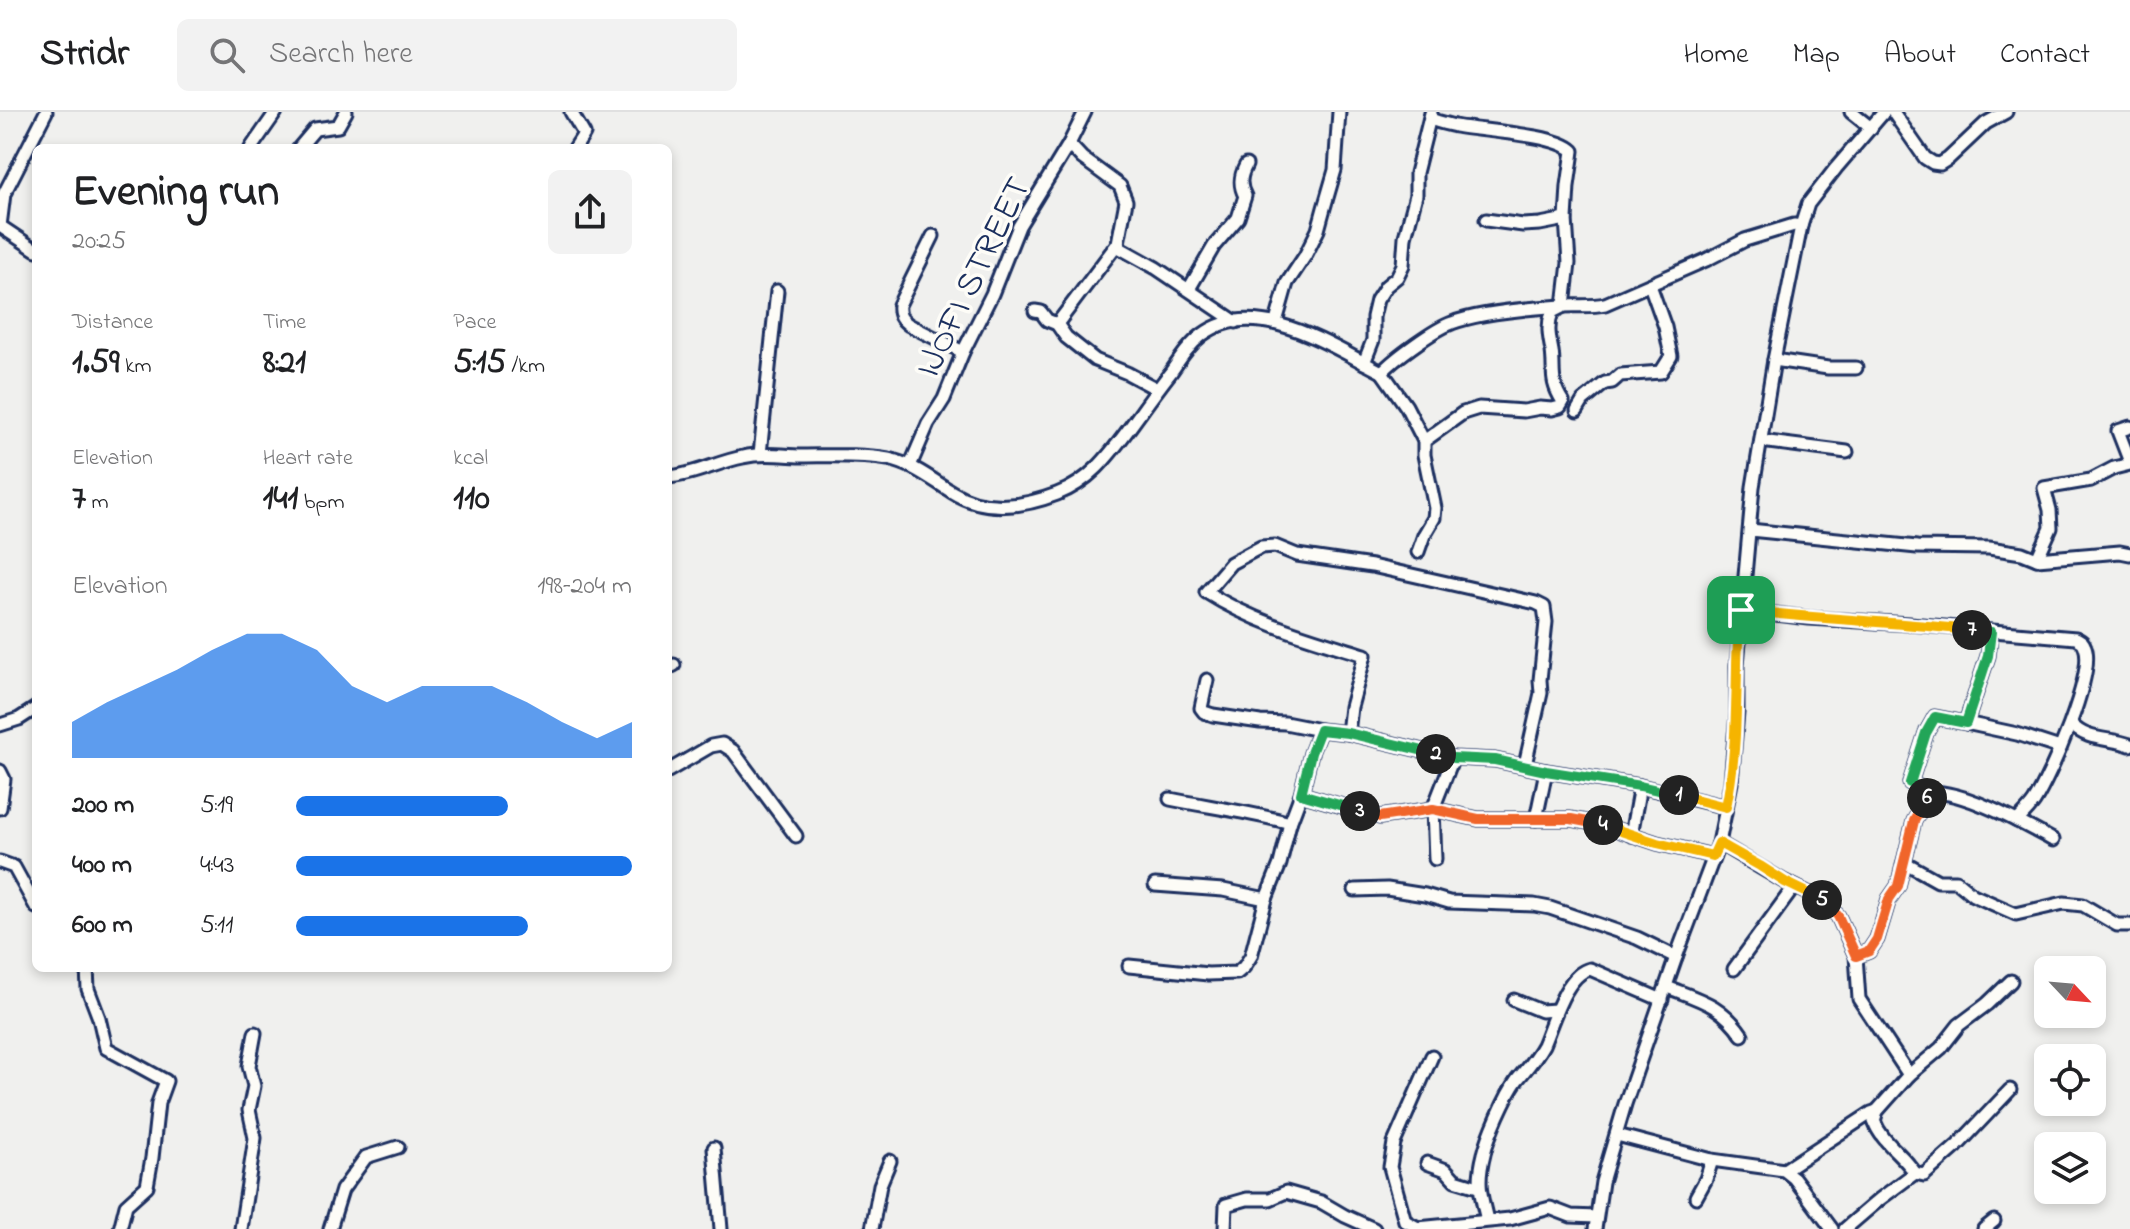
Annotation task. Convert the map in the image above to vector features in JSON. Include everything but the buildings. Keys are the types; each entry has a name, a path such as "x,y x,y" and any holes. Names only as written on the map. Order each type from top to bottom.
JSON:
{"street":[{"path":"32,247 0,226 4,194 46,112"},
{"path":"254,144 276,112"},
{"path":"302,144 315,129 338,126 346,112"},
{"path":"571,112 584,134 578,144"},
{"name":"IJOFI STREET","path":"910,466 992,294 1019,226 1085,112"},
{"path":"1276,322 1287,283 1318,230 1335,170 1339,112"},
{"path":"1851,112 1871,128"},
{"path":"1432,1056 1394,1143 1390,1167 1405,1221 1418,1228 1510,1219 1550,1208 1595,1223 1602,1182 1625,1104 1719,843 1731,783 1741,610 1753,487 1801,226 1808,204 1884,112"},
{"path":"1893,112 1925,158 1940,164 1986,123 2006,112"},
{"path":"1364,363 1373,340 1377,300 1403,265 1405,237 1416,195 1416,173 1430,116 1456,126 1555,142 1572,148 1566,219 1569,263 1564,306"},
{"path":"1057,324 1118,243 1126,201 1120,186 1082,158 1069,144"},
{"path":"1189,289 1214,246 1238,218 1245,196 1241,188 1241,175 1246,165"},
{"path":"1486,220 1523,225 1566,219"},
{"path":"1382,372 1441,328 1456,321 1491,314 1605,304 1745,240 1794,225 1801,226"},
{"path":"933,236 898,312 901,320 909,325 963,352"},
{"path":"1118,243 1120,248 1189,289 1236,322"},
{"path":"1577,411 1583,401 1605,383 1612,382 1620,375 1661,372 1671,356 1665,327 1650,285"},
{"path":"760,454 777,291"},
{"path":"1424,441 1463,413 1479,408 1524,411 1560,407 1563,402 1551,376 1553,354 1548,323 1552,312 1564,306"},
{"path":"1035,311 1057,324 1066,337 1095,360 1157,389"},
{"path":"672,476 760,454 867,457 889,459 910,466 955,494 987,506 1036,501 1079,484 1094,472 1188,349 1203,334 1236,322 1276,322 1337,348 1382,372 1406,406 1424,441 1435,508 1434,518 1418,552"},
{"path":"1774,360 1828,368 1856,368"},
{"path":"2037,559 2051,528 2044,488 2091,480 2130,463 2118,431 2130,427"},
{"path":"1761,441 1847,452"},
{"path":"1750,530 1917,547 1989,548 2022,553 2037,559 2120,552 2130,554"},
{"path":"1348,733 1351,707 1365,655 1274,626 1206,592 1231,563 1261,547 1275,546 1297,555 1372,566 1544,607 1546,622 1541,693 1525,765"},
{"path":"1741,610 2076,638 2081,641 2086,647 2086,659 2071,724 2034,803 2017,821"},
{"path":"1966,723 1988,656 1991,632"},
{"path":"1207,680 1201,708 1204,712 1348,733 1453,758 1525,765 1640,786 1726,807"},
{"path":"0,725 32,711"},
{"path":"2053,840 1966,798 1931,792 1910,783 1926,733 1935,717 2060,748"},
{"path":"2071,724 2088,737 2130,745"},
{"path":"1129,966 1208,974 1237,973 1244,967 1251,956 1320,730"},
{"path":"672,769 711,746 722,744 733,751 796,836"},
{"path":"1435,859 1433,809 1453,758"},
{"path":"0,771 4,779 0,808"},
{"path":"1536,819 1546,771"},
{"path":"1631,835 1640,786"},
{"path":"1856,956 1869,951 1877,939 1889,899 1898,886 1914,821 1931,792"},
{"path":"1301,794 1380,817 1433,809 1478,819 1571,819 1713,856"},
{"path":"1170,799 1258,814 1290,823"},
{"path":"1719,843 1822,900 1838,916 1856,956 1859,999 1909,1075"},
{"path":"0,862 14,867 32,900"},
{"path":"1904,862 1938,881 1956,881 1973,895 2016,914 2064,903 2083,905 2117,925 2130,925"},
{"path":"1155,885 1223,890 1266,899"},
{"path":"1734,969 1794,887"},
{"path":"1355,890 1387,889 1449,902 1550,908 1637,938 1676,957"},
{"path":"1487,1220 1478,1187 1484,1151 1515,1083 1542,1047 1556,1010 1574,979 1583,970 1590,969 1662,1000"},
{"path":"87,972 88,989 106,1048 166,1081 158,1103 147,1186 126,1205 120,1229"},
{"path":"2010,1090 1957,1146 1924,1175 1915,1173 1902,1155 1885,1140 1874,1121 1877,1111 1909,1075 1941,1048 1959,1025 2011,981"},
{"path":"1667,987 1714,1005 1742,1035"},
{"path":"1514,1000 1541,1011 1556,1010"},
{"path":"241,1229 255,1138 249,1110 254,1086 249,1066 255,1033"},
{"path":"1784,1170 1877,1111"},
{"path":"1617,1135 1712,1160 1784,1170 1794,1178 1832,1229"},
{"path":"330,1229 342,1190 366,1157 398,1147"},
{"path":"714,1148 721,1229"},
{"path":"1696,1197 1712,1160"},
{"path":"872,1229 880,1185 890,1161"},
{"path":"1427,1163 1446,1170 1455,1180 1478,1187"},
{"path":"1845,1229 1915,1173"},
{"path":"1225,1229 1226,1205 1247,1199 1270,1199 1286,1192 1321,1202 1374,1229"},
{"path":"1394,1229 1405,1221"}],"route":[{"path":"1741,610 1991,632 1988,656 1966,723 1935,717 1926,733 1910,783 1931,792 1914,821 1898,886 1889,899 1877,939 1869,951 1856,956 1838,916 1822,900 1719,843 1713,856 1571,819 1478,819 1433,809 1380,817 1301,794 1320,730 1348,733 1453,758 1495,760 1640,786 1726,807 1737,713 1741,610"}]}
